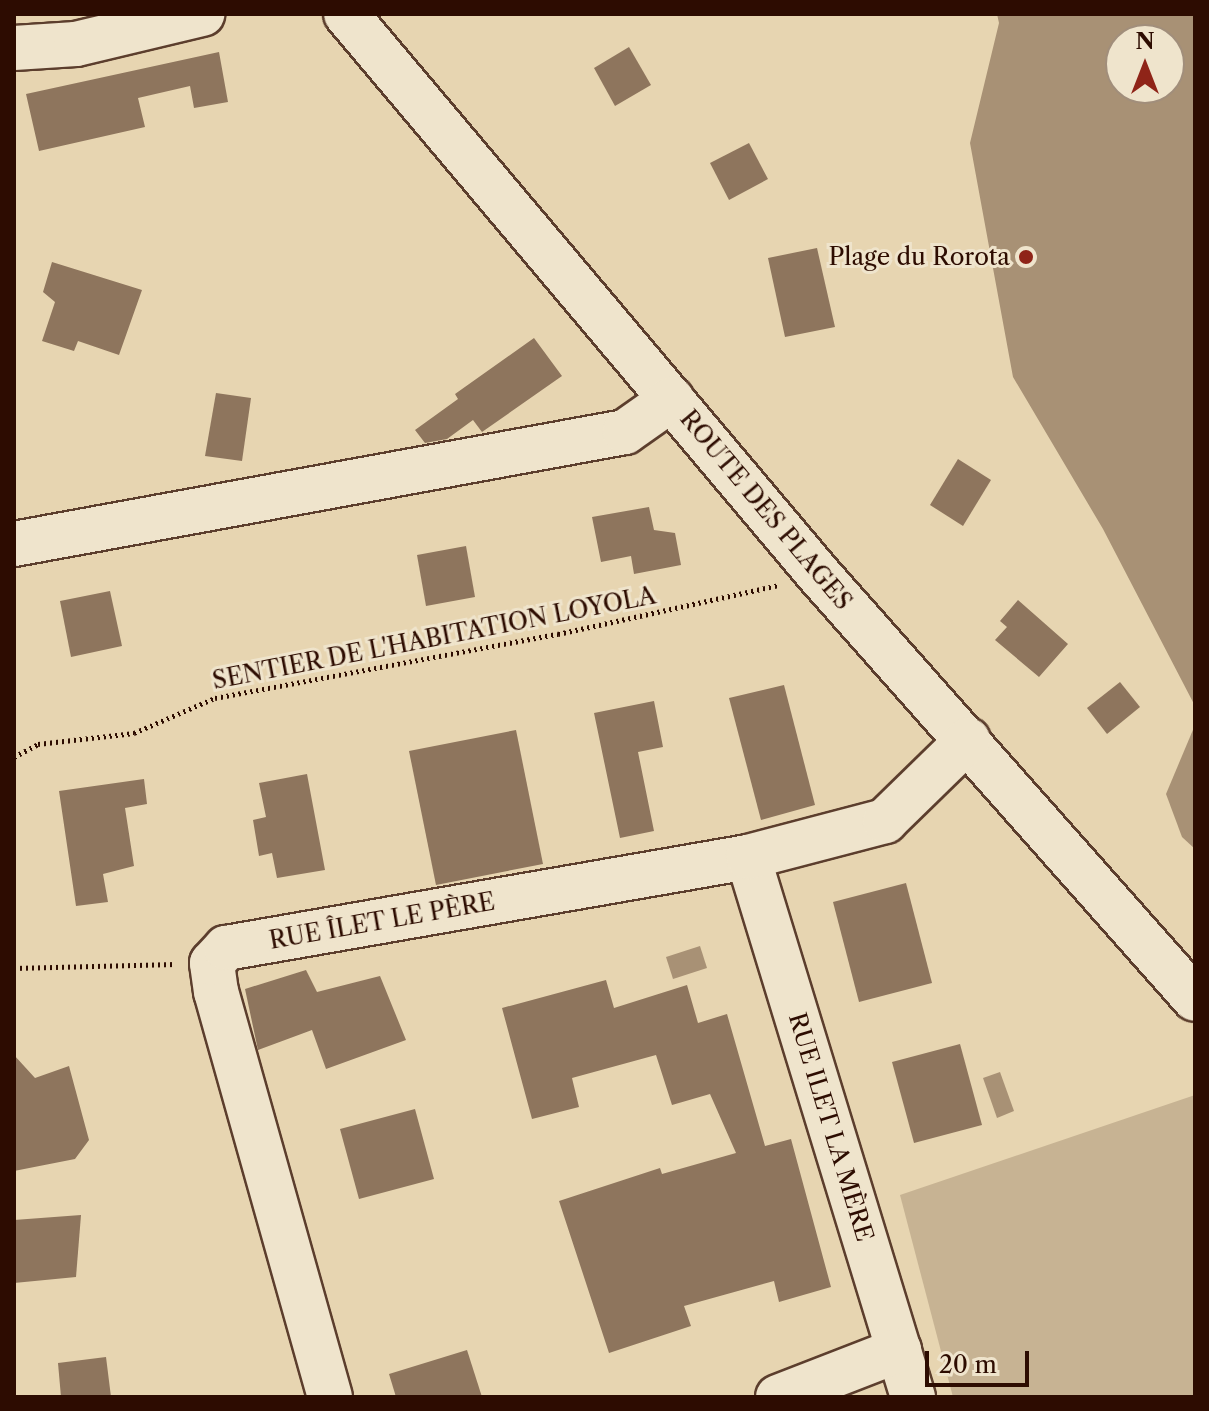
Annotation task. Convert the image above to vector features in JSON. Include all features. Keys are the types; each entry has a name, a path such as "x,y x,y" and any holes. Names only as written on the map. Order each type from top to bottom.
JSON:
{"street":[{"path":"14,48 76,44 202,14"},
{"name":"ROUTE DES PLAGES","path":"346,14 820,576 1195,999"},
{"path":"14,544 625,432 672,399"},
{"name":"RUE ÎLET LE PÈRE","path":"212,963 226,948 748,857 885,821 968,740"},
{"name":"RUE ILET LA MÈRE","path":"748,857 913,1397"},
{"path":"212,963 216,992 330,1397"},
{"path":"778,1397 899,1350"}],"path":[{"name":"SENTIER DE L'HABITATION LOYOLA","path":"14,757 38,744 134,733 215,698 558,634 820,576"},
{"path":"14,968 212,963"}],"shaded area":[{"path":"997,14 1195,14 1195,706 1103,529 1013,377 970,143 999,23"},
{"path":"1195,725 1195,849 1182,837 1166,794"},
{"path":"700,946 707,968 673,979 666,957"},
{"path":"1000,1072 1014,1111 997,1118 983,1078"},
{"path":"1195,1095 1195,1397 953,1397 900,1195"}],"building":[{"path":"629,47 651,85 615,106 594,68"},
{"path":"219,52 228,102 194,108 190,86 138,98 145,127 39,151 26,94"},
{"path":"749,143 768,179 729,200 710,163"},
{"path":"817,248 835,327 785,337 768,258"},
{"path":"52,262 142,290 119,355 78,341 74,351 42,341 55,302 43,292"},
{"path":"534,338 562,376 482,432 473,420 447,439 425,443 415,430 458,399 455,394"},
{"path":"216,393 251,398 242,461 205,456"},
{"path":"958,459 991,480 963,526 930,505"},
{"path":"649,507 654,530 675,533 681,565 634,574 631,556 601,562 592,517"},
{"path":"466,546 475,597 426,606 417,555"},
{"path":"110,591 122,646 71,657 60,601"},
{"path":"1018,600 1068,644 1039,677 995,640 1007,627 1000,621"},
{"path":"1120,682 1140,707 1107,734 1087,708"},
{"path":"784,685 815,805 761,820 729,698"},
{"path":"654,701 663,747 638,752 654,831 620,838 594,713"},
{"path":"516,730 543,864 436,885 409,751"},
{"path":"307,774 325,870 277,878 272,853 259,856 253,820 266,817 259,783"},
{"path":"144,779 147,804 125,808 134,866 103,874 108,902 76,906 59,791"},
{"path":"906,883 932,983 859,1002 833,902"},
{"path":"306,970 317,992 380,976 406,1040 326,1069 312,1030 258,1050 245,989"},
{"path":"606,980 614,1008 687,985 698,1023 727,1014 765,1146 791,1139 831,1287 779,1302 774,1281 684,1306 691,1326 609,1353 559,1201 660,1168 662,1174 736,1153 710,1094 672,1105 656,1055 572,1078 579,1107 532,1119 502,1008"},
{"path":"960,1044 982,1125 914,1143 892,1062"},
{"path":"14,1055 35,1078 69,1066 89,1140 75,1159 14,1171"},
{"path":"415,1109 434,1179 359,1199 340,1129"},
{"path":"81,1215 76,1277 14,1283 14,1220"},
{"path":"467,1350 482,1397 396,1397 389,1374"},
{"path":"106,1357 111,1397 61,1397 58,1363"}],"place":[{"name":"Plage du Rorota","path":"1026,257"}]}
